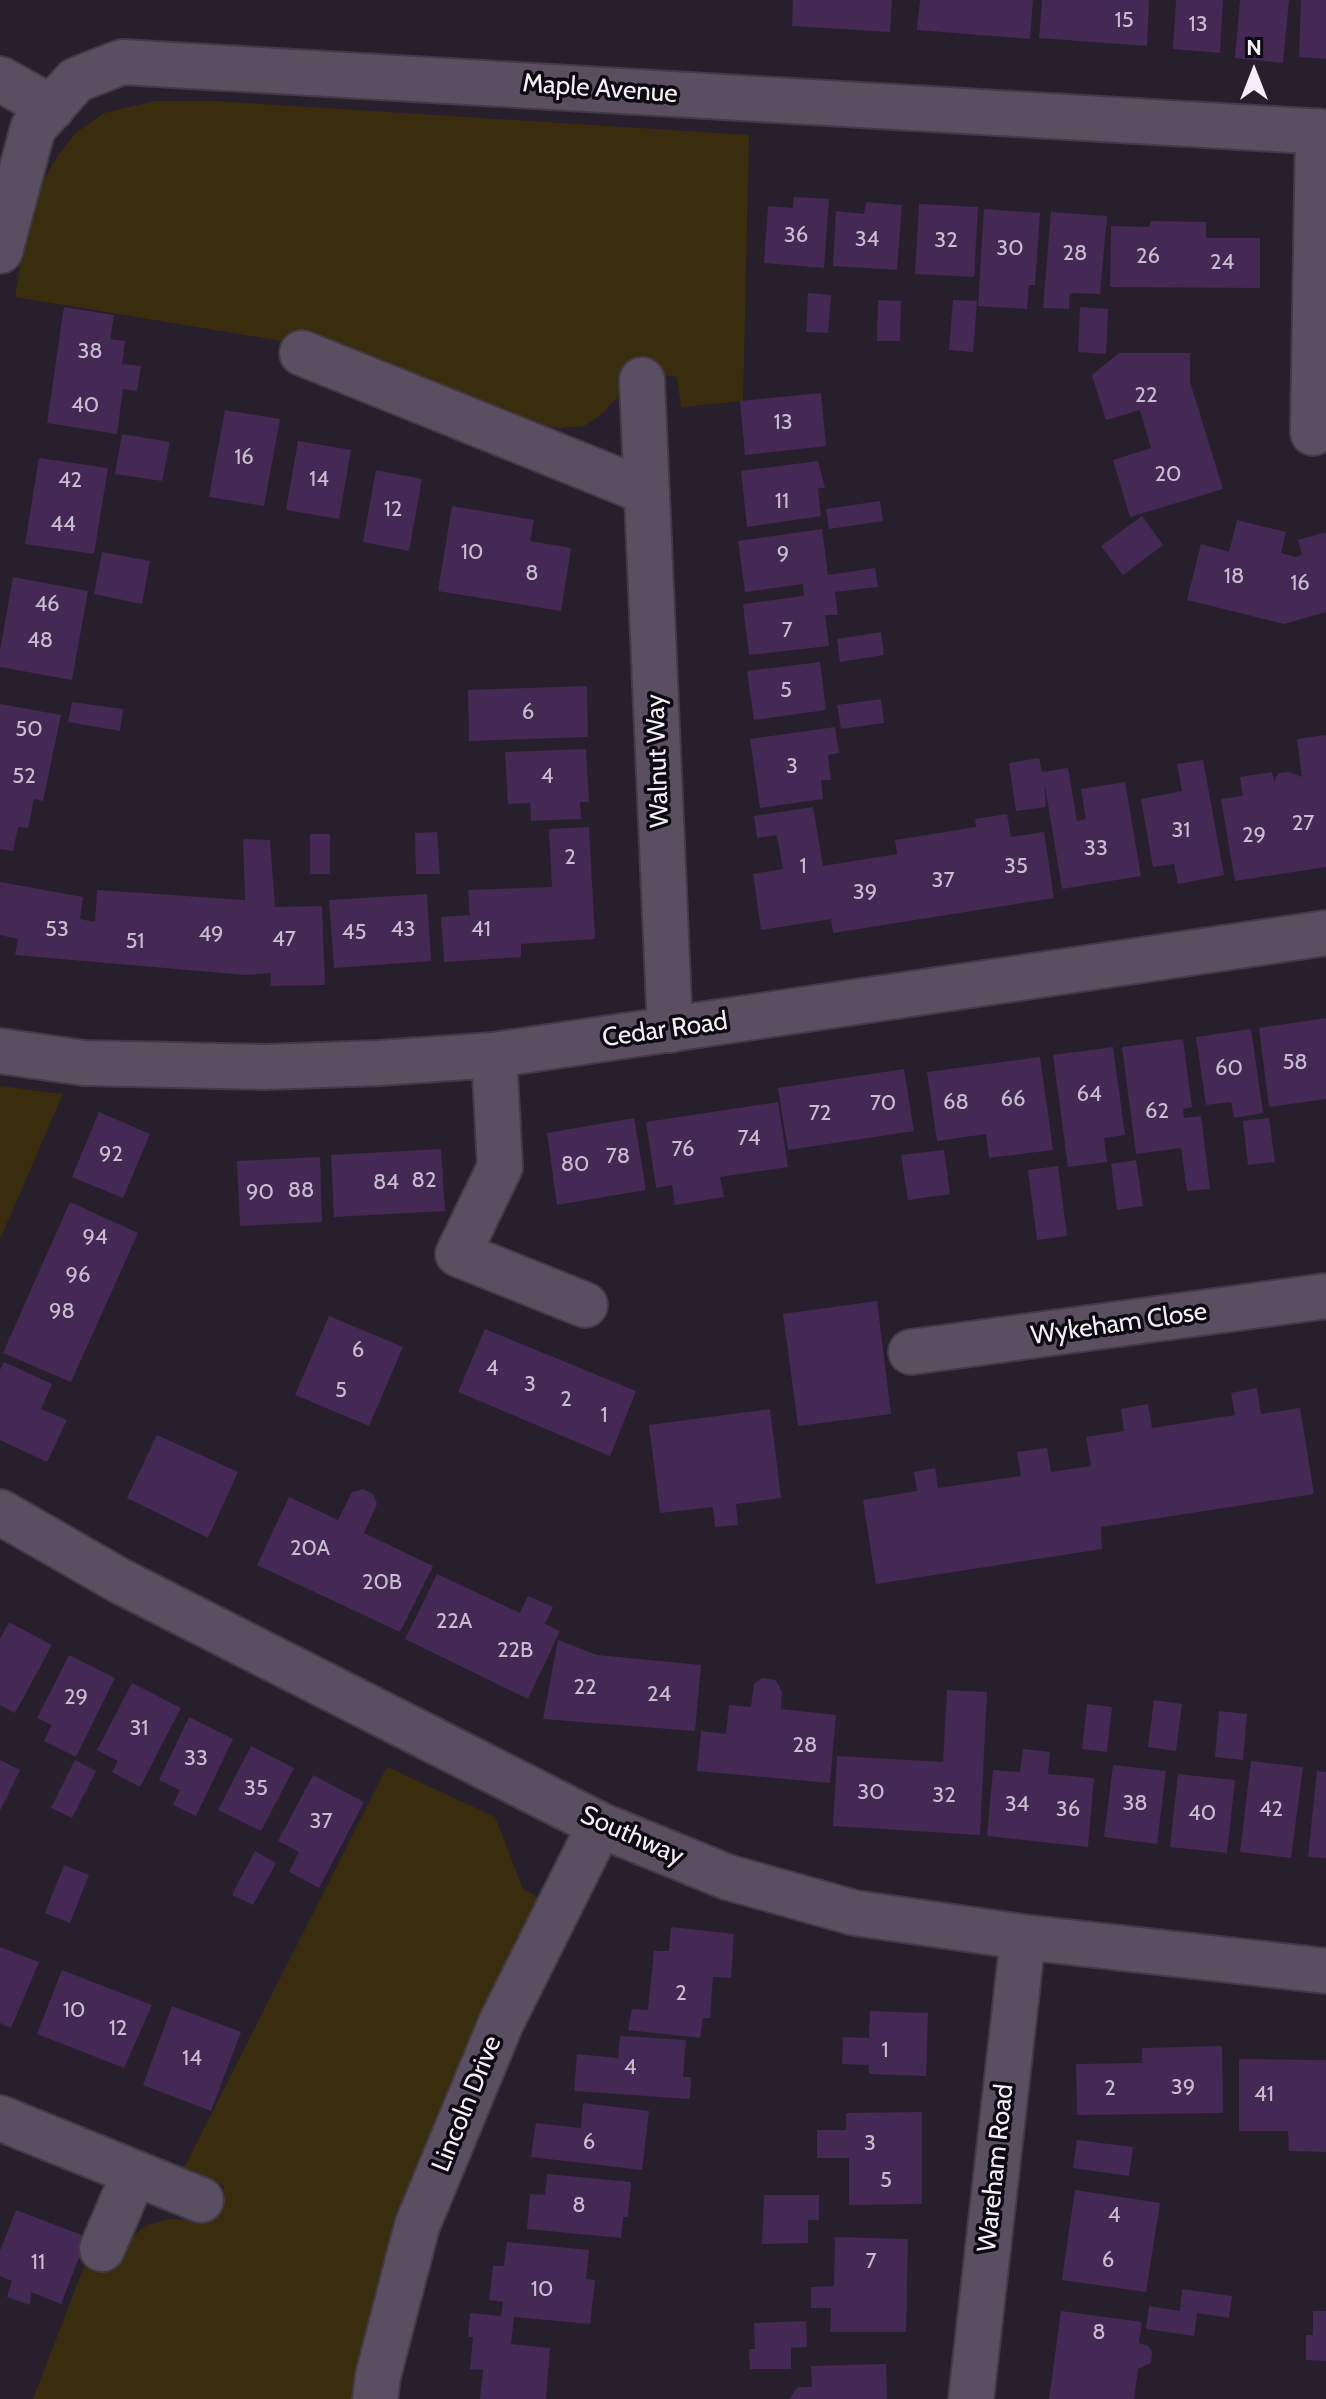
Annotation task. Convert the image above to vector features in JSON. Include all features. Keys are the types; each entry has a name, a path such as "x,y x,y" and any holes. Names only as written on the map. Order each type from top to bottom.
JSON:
{"street":[{"name":"Maple Avenue","path":"0,251 33,128 76,80 122,62 1322,131 1313,433"},
{"path":"0,79 52,108"},
{"path":"302,353 647,492"},
{"name":"Walnut Way","path":"642,380 670,1030"},
{"name":"Cedar Road","path":"0,1051 84,1063 265,1067 494,1055 1326,933"},
{"path":"494,1055 500,1167 458,1254 585,1305"},
{"name":"Wykeham Close","path":"911,1352 1326,1296"},
{"name":"Southway","path":"0,1512 120,1581 600,1825 727,1877 855,1913 1023,1937 1326,1971"},
{"name":"Lincoln Drive","path":"375,2399 378,2376 417,2226 501,2023 600,1825"},
{"name":"Wareham Road","path":"971,2399 1023,1937"},
{"path":"0,2118 201,2200"},
{"path":"102,2249 134,2174"}],"shaded area":[{"path":"154,101 215,101 749,135 743,401 681,407 677,377 627,369 620,394 602,414 584,426 560,428 532,423 296,330 288,342 15,297 25,231 35,196 54,162 74,134 104,113"},
{"path":"0,1086 63,1094 0,1239"},
{"path":"387,1767 495,1817 523,1889 539,1898 355,2399 33,2399 90,2251 121,2249 148,2225 169,2219 208,2222 225,2186 183,2170"}],"building":[{"path":"793,0 892,0 890,32 792,26"},
{"path":"920,0 1033,0 1030,39 917,30"},
{"path":"1042,0 1149,0 1147,46 1039,38"},
{"path":"1176,0 1223,0 1220,53 1173,49"},
{"path":"1240,0 1289,0 1283,63 1235,58"},
{"path":"1301,0 1326,0 1326,59 1299,57"},
{"path":"794,197 829,199 824,268 764,263 768,206 793,208"},
{"path":"866,202 902,205 897,270 833,266 836,211 864,214"},
{"path":"919,204 978,207 974,277 915,274"},
{"path":"984,209 1040,213 1035,285 1029,285 1027,309 978,306"},
{"path":"1051,212 1107,216 1100,294 1070,293 1069,309 1043,308"},
{"path":"1151,221 1206,222 1206,238 1260,238 1260,288 1110,287 1111,226 1149,227"},
{"path":"808,293 831,295 828,333 806,332"},
{"path":"878,300 901,301 900,341 877,341"},
{"path":"953,300 977,301 973,352 949,350"},
{"path":"64,307 114,315 110,339 125,341 122,364 141,366 137,391 123,389 117,434 47,423"},
{"path":"1080,307 1108,309 1106,354 1078,352"},
{"path":"1119,353 1190,353 1190,382 1223,489 1130,517 1113,460 1151,448 1140,410 1106,420 1092,375"},
{"path":"821,393 826,446 745,455 740,401"},
{"path":"225,410 280,419 264,506 209,497"},
{"path":"122,434 170,442 162,481 115,474"},
{"path":"298,441 351,450 339,519 286,510"},
{"path":"39,458 108,468 94,554 25,544"},
{"path":"818,461 825,488 818,488 821,516 747,527 741,471"},
{"path":"376,470 422,479 409,551 363,542"},
{"path":"880,501 883,521 829,529 826,509"},
{"path":"452,506 534,520 530,541 571,548 561,611 438,591"},
{"path":"1142,516 1163,545 1123,575 1101,546"},
{"path":"1237,520 1286,532 1281,553 1295,557 1302,555 1298,540 1326,532 1326,612 1284,624 1187,600 1201,544 1229,552"},
{"path":"822,529 828,575 875,568 878,587 835,592 838,615 825,615 829,646 749,655 743,604 804,596 803,584 745,592 738,541"},
{"path":"102,552 150,561 142,604 94,594"},
{"path":"13,577 88,591 72,680 0,667"},
{"path":"881,632 884,655 840,662 837,639"},
{"path":"820,662 826,710 754,720 747,671"},
{"path":"587,686 588,737 469,741 468,690"},
{"path":"881,699 884,723 841,729 837,705"},
{"path":"72,702 123,709 120,731 68,722"},
{"path":"0,704 61,715 43,801 34,799 28,828 18,827 13,851 0,849"},
{"path":"835,727 839,753 828,755 831,780 821,780 823,799 760,808 750,739"},
{"path":"1326,735 1326,867 1235,881 1221,799 1243,796 1240,777 1272,772 1274,782 1278,773 1289,772 1302,777 1297,739"},
{"path":"586,749 589,802 580,802 581,819 531,821 530,803 508,804 505,752"},
{"path":"1039,758 1042,772 1068,768 1077,821 1086,819 1081,789 1125,782 1141,876 1062,889 1044,780 1046,807 1016,811 1009,763"},
{"path":"1203,760 1224,875 1178,884 1174,864 1153,867 1141,799 1182,791 1177,764"},
{"path":"813,807 823,866 897,854 895,840 976,827 975,819 1007,814 1011,837 1044,832 1054,898 833,933 831,919 761,930 753,874 783,869 777,835 757,838 754,816"},
{"path":"589,827 595,939 521,944 521,957 444,962 441,917 470,915 468,890 552,887 549,829"},
{"path":"437,832 440,874 416,874 415,833"},
{"path":"310,834 330,834 330,874 310,874"},
{"path":"243,839 270,840 275,907 322,906 325,985 270,986 271,973 245,975 15,955 18,939 0,935 0,882 83,897 80,919 95,922 97,890 245,900"},
{"path":"427,894 431,961 334,968 329,900"},
{"path":"1326,1018 1326,1099 1269,1107 1259,1028"},
{"path":"1251,1029 1263,1113 1234,1118 1231,1102 1206,1105 1196,1037"},
{"path":"1183,1039 1192,1107 1183,1109 1184,1118 1201,1116 1210,1189 1187,1191 1181,1148 1136,1154 1122,1047"},
{"path":"1113,1047 1125,1135 1104,1138 1107,1162 1068,1167 1053,1055"},
{"path":"1040,1057 1053,1150 989,1158 986,1134 937,1141 927,1072"},
{"path":"904,1069 914,1131 788,1150 778,1088"},
{"path":"778,1102 788,1167 720,1177 724,1197 675,1205 672,1185 656,1188 646,1122"},
{"path":"99,1112 150,1134 123,1198 72,1177"},
{"path":"634,1118 646,1190 557,1205 547,1133"},
{"path":"1269,1118 1275,1162 1248,1165 1243,1121"},
{"path":"441,1149 445,1211 334,1217 331,1155"},
{"path":"944,1150 950,1194 908,1200 901,1155"},
{"path":"320,1157 322,1222 240,1226 237,1161"},
{"path":"1136,1160 1143,1206 1117,1210 1111,1164"},
{"path":"1058,1166 1067,1236 1037,1240 1028,1170"},
{"path":"70,1202 138,1233 71,1382 3,1353"},
{"path":"877,1301 891,1414 798,1426 783,1314"},
{"path":"329,1316 403,1347 369,1426 295,1395"},
{"path":"485,1329 636,1391 610,1456 458,1392"},
{"path":"4,1362 52,1384 41,1409 67,1420 47,1462 0,1440 0,1370"},
{"path":"1257,1388 1261,1414 1300,1408 1314,1494 1101,1527 1102,1549 876,1584 863,1500 917,1491 914,1472 935,1468 938,1488 1021,1476 1017,1452 1047,1448 1051,1472 1091,1466 1086,1437 1124,1431 1121,1409 1148,1404 1152,1428 1235,1415 1231,1393"},
{"path":"770,1409 781,1498 736,1504 738,1525 715,1527 713,1507 660,1513 649,1425"},
{"path":"157,1435 238,1472 208,1538 127,1498"},
{"path":"363,1489 373,1494 377,1504 364,1533 433,1566 400,1632 257,1565 289,1497 338,1520 352,1492"},
{"path":"437,1574 520,1613 528,1596 553,1607 545,1624 560,1631 528,1699 405,1639"},
{"path":"9,1622 52,1645 15,1713 0,1705 0,1639"},
{"path":"558,1640 597,1655 701,1665 695,1731 543,1719"},
{"path":"69,1655 115,1678 76,1757 44,1741 52,1725 37,1718"},
{"path":"762,1678 776,1680 782,1692 781,1709 836,1715 830,1783 697,1771 701,1731 726,1734 729,1705 751,1707 754,1684"},
{"path":"132,1683 181,1708 140,1787 112,1772 118,1761 97,1750"},
{"path":"947,1690 987,1692 980,1835 833,1826 837,1756 943,1762"},
{"path":"1154,1700 1182,1704 1176,1751 1148,1747"},
{"path":"1087,1704 1112,1707 1107,1752 1082,1749"},
{"path":"1219,1711 1247,1714 1243,1760 1215,1757"},
{"path":"189,1717 233,1739 196,1816 173,1805 180,1790 159,1780"},
{"path":"251,1746 294,1768 261,1831 218,1810"},
{"path":"1023,1749 1050,1752 1048,1774 1094,1778 1088,1847 987,1836 993,1770 1020,1772"},
{"path":"0,1760 20,1770 0,1811"},
{"path":"75,1760 96,1771 72,1818 51,1808"},
{"path":"1251,1761 1303,1767 1291,1858 1240,1852"},
{"path":"1113,1765 1166,1771 1157,1844 1104,1837"},
{"path":"1317,1771 1326,1772 1326,1858 1308,1857"},
{"path":"1178,1774 1235,1780 1227,1853 1170,1847"},
{"path":"313,1775 364,1802 319,1888 289,1872 299,1852 278,1841"},
{"path":"255,1851 276,1863 253,1905 232,1895"},
{"path":"64,1865 89,1875 70,1923 45,1913"},
{"path":"671,1927 734,1934 731,1978 713,1977 710,2018 703,2018 700,2038 628,2030 632,2009 648,2010 654,1951 669,1951"},
{"path":"0,1947 39,1962 11,2028 0,2023"},
{"path":"62,1970 152,2005 124,2068 37,2034"},
{"path":"172,2006 241,2032 211,2111 143,2085"},
{"path":"870,2011 928,2013 926,2076 869,2074 869,2065 842,2064 843,2037 869,2038"},
{"path":"620,2036 686,2040 683,2077 691,2077 690,2099 574,2091 577,2054 618,2058"},
{"path":"1222,2046 1223,2113 1077,2115 1076,2064 1142,2063 1142,2048"},
{"path":"1239,2059 1326,2060 1326,2152 1289,2151 1288,2131 1239,2131"},
{"path":"583,2103 649,2111 642,2170 531,2157 536,2123 581,2128"},
{"path":"922,2112 922,2204 849,2205 849,2158 817,2158 817,2130 846,2130 846,2113"},
{"path":"1077,2140 1133,2147 1129,2176 1073,2168"},
{"path":"547,2174 631,2182 628,2217 623,2217 621,2238 527,2229 530,2194 545,2195"},
{"path":"1075,2190 1160,2203 1146,2292 1062,2280"},
{"path":"764,2195 819,2195 819,2220 808,2220 808,2243 762,2244"},
{"path":"16,2210 87,2237 61,2304 31,2292 30,2305 7,2297 12,2281 0,2276 0,2251"},
{"path":"835,2237 908,2239 906,2332 830,2332 831,2308 811,2308 811,2287 834,2286"},
{"path":"507,2242 589,2250 586,2279 595,2280 590,2324 514,2317 511,2344 550,2348 546,2399 480,2399 483,2370 470,2369 473,2337 468,2337 470,2313 501,2316 503,2302 489,2300 493,2266 504,2266"},
{"path":"1182,2289 1232,2296 1229,2318 1197,2313 1194,2336 1146,2329 1149,2306 1180,2311"},
{"path":"1061,2311 1142,2322 1139,2343 1148,2346 1152,2352 1151,2363 1138,2369 1134,2399 1049,2399"},
{"path":"1313,2311 1326,2311 1326,2361 1306,2360 1306,2335 1313,2335"},
{"path":"806,2321 807,2347 791,2348 791,2369 750,2369 749,2349 755,2349 754,2323"},
{"path":"886,2364 887,2399 789,2399 798,2387 812,2387 811,2366"}]}
